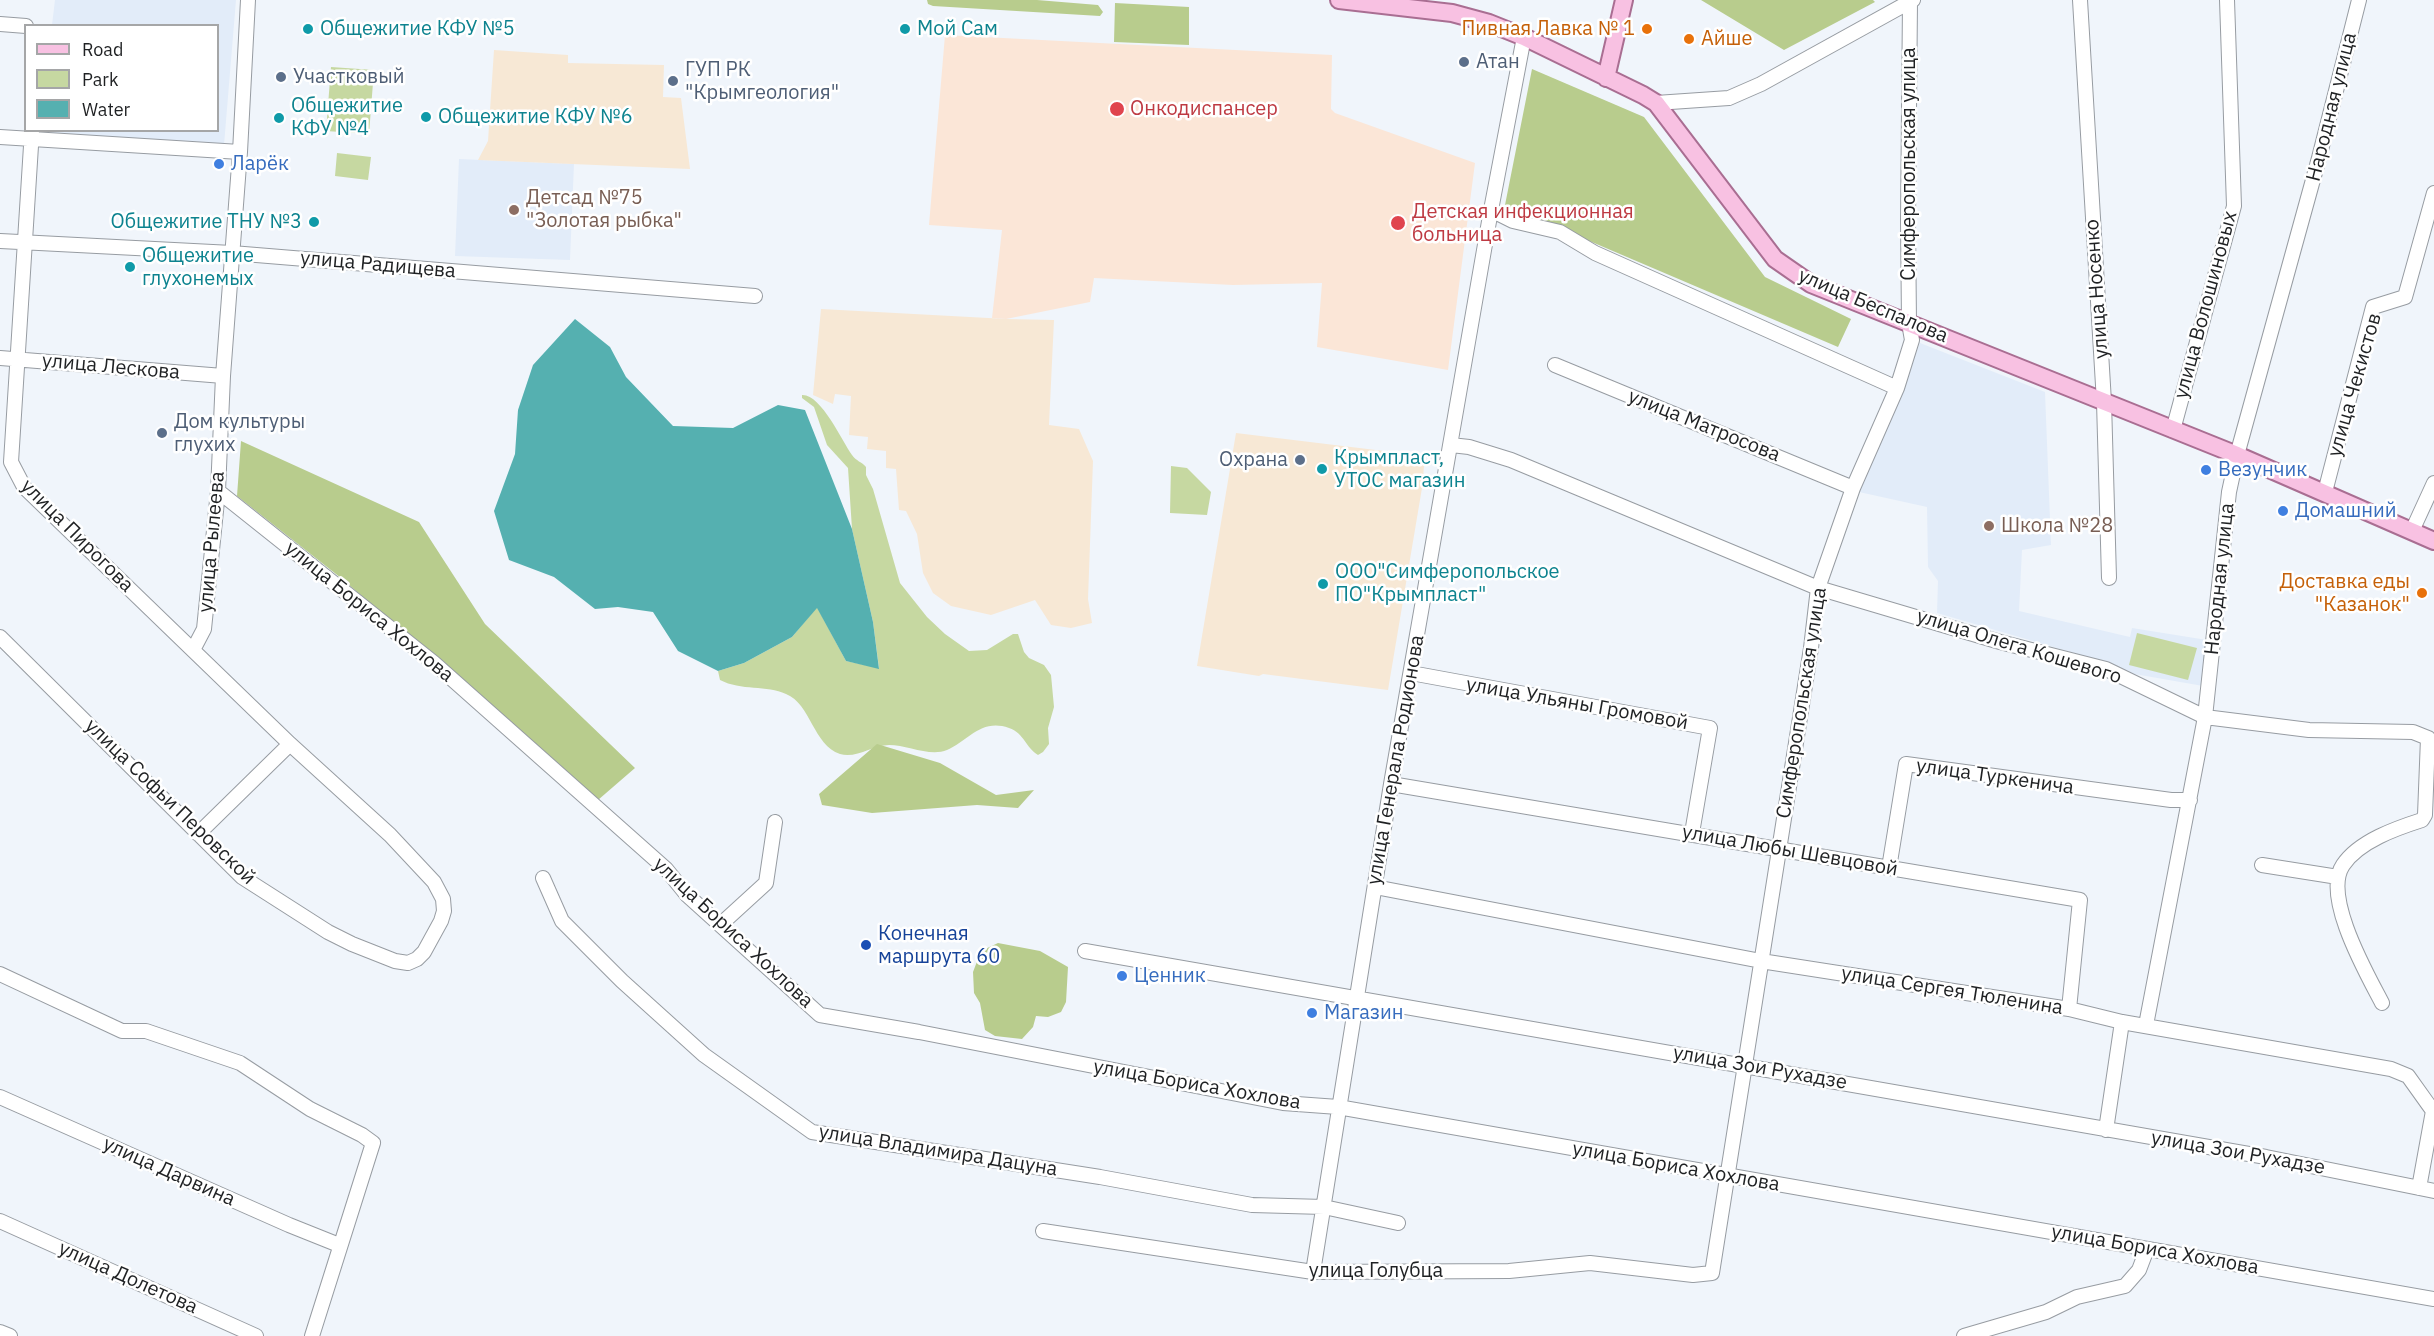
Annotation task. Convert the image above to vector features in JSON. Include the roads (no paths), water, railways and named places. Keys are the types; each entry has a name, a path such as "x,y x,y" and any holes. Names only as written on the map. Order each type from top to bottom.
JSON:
{"main road":[{"name":"улица Беспалова","path":"1339,0 1452,13 1489,23 1524,37 1656,103 1775,259 1811,284 2237,455 2434,541"},
{"path":"1606,78 1624,0"}],"street":[{"name":"улица Рылеева","path":"193,650 204,629 218,490 223,376 240,152 248,0"},
{"name":"улица Носенко","path":"2080,0 2104,402 2109,578"},
{"name":"улица Волошиновых","path":"2173,430 2234,206 2226,0"},
{"name":"Народная улица","path":"2146,1025 2205,717 2229,492 2359,0"},
{"path":"1656,103 1729,98 1761,84 1912,1"},
{"name":"Симферопольская улица","path":"1712,1273 1811,648 1818,588 1853,488 1897,388 1912,340 1909,323 1912,1"},
{"path":"0,24 24,26"},
{"name":"улица Генерала Родионова","path":"1313,1272 1391,784 1491,210 1524,37"},
{"path":"1672,124 1675,111 1687,101"},
{"path":"0,137 32,135 240,152"},
{"name":"улица Пирогова","path":"32,135 11,462 15,474 24,487 290,744 390,835"},
{"name":"улица Чекистов","path":"2325,492 2373,307 2404,297 2434,193"},
{"path":"1491,210 1514,221 1560,232 1595,253 1897,388"},
{"name":"улица Радищева","path":"0,241 232,253 755,296"},
{"name":"улица Лескова","path":"0,358 223,376"},
{"name":"улица Матросова","path":"1555,365 1853,488"},
{"name":"улица Олега Кошевого","path":"1451,445 1469,447 1511,460 1818,588 2000,642 2106,669 2205,717 2309,730 2413,732 2431,742 2425,815 2422,820 2387,832 2352,855 2343,865 2338,877"},
{"path":"2412,531 2434,483"},
{"name":"улица Бориса Хохлова","path":"218,490 434,663 666,868 687,895 820,1015 1283,1103 1338,1107 2434,1299"},
{"name":"улица Софьи Перовской","path":"0,637 242,877 328,932 384,957 408,963 417,959 424,952 441,921 444,899 434,882 390,835"},
{"name":"улица Ульяны Громовой","path":"1411,673 1710,728 1692,833"},
{"path":"198,834 290,744"},
{"name":"улица Туркенича","path":"1889,868 1906,765 2170,800 2190,800"},
{"name":"улица Любы Шевцовой","path":"1391,784 2080,900 2069,1009"},
{"path":"720,925 766,883 776,822"},
{"path":"2262,865 2338,877 2347,933 2382,1004"},
{"name":"улица Владимира Дацуна","path":"543,878 562,921 622,981 704,1055 812,1132 1088,1175 1252,1205 1324,1207 1398,1223"},
{"name":"улица Сергея Тюленина","path":"1375,887 1761,961 2069,1009 2122,1022 2391,1070 2409,1076 2433,1111 2419,1188"},
{"name":"улица Зои Рухадзе","path":"1085,951 2266,1156 2434,1191"},
{"path":"0,974 122,1031 146,1031 240,1063 310,1109 362,1135 373,1143 312,1336"},
{"path":"2106,1130 2122,1022"},
{"name":"улица Дарвина","path":"0,1097 339,1245"},
{"name":"улица Долетова","path":"0,1221 256,1336"},
{"name":"улица Голубца","path":"1043,1231 1313,1272 1509,1271 1590,1263 1693,1275 1712,1273"},
{"path":"1964,1336 2046,1312 2077,1297 2125,1286 2139,1270 2147,1249"},
{"path":"0,1332 9,1336"}],"water":[{"path":"575,319 610,347 626,377 673,426 733,428 778,405 805,410 852,529 873,622 879,669 846,661 817,608 792,637 744,663 718,671 678,651 653,612 618,607 595,609 554,577 509,560 494,511 515,454 518,410 533,365"}],"place":[{"name":"Общежитие КФУ №5","path":"308,29"},
{"name":"Мой Сам","path":"905,29"},
{"name":"Пивная Лавка № 1","path":"1647,29"},
{"name":"Айше","path":"1689,39"},
{"name":"Атан","path":"1464,62"},
{"name":"Участковый","path":"281,77"},
{"name":"ГУП РК \"Крымгеология\"","path":"673,81"},
{"name":"Онкодиспансер","path":"1117,109"},
{"name":"Общежитие КФУ №6","path":"426,117"},
{"name":"Общежитие КФУ №4","path":"279,118"},
{"name":"Ларёк","path":"219,164"},
{"name":"Детсад №75 \"Золотая рыбка\"","path":"514,210"},
{"name":"Общежитие ТНУ №3","path":"314,222"},
{"name":"Детская инфекционная больница","path":"1398,223"},
{"name":"Общежитие глухонемых","path":"130,267"},
{"name":"Дом культуры глухих","path":"162,433"},
{"name":"Охрана","path":"1300,460"},
{"name":"Крымпласт, УТОС магазин","path":"1322,469"},
{"name":"Везунчик","path":"2206,470"},
{"name":"Домашний","path":"2283,511"},
{"name":"Школа №28","path":"1989,526"},
{"name":"ООО\"Симферопольское ПО\"Крымпласт\"","path":"1323,584"},
{"name":"Доставка еды \"Казанок\"","path":"2422,593"},
{"name":"Конечная маршрута 60","path":"866,945"},
{"name":"Ценник","path":"1122,976"},
{"name":"Магазин","path":"1312,1013"}]}
